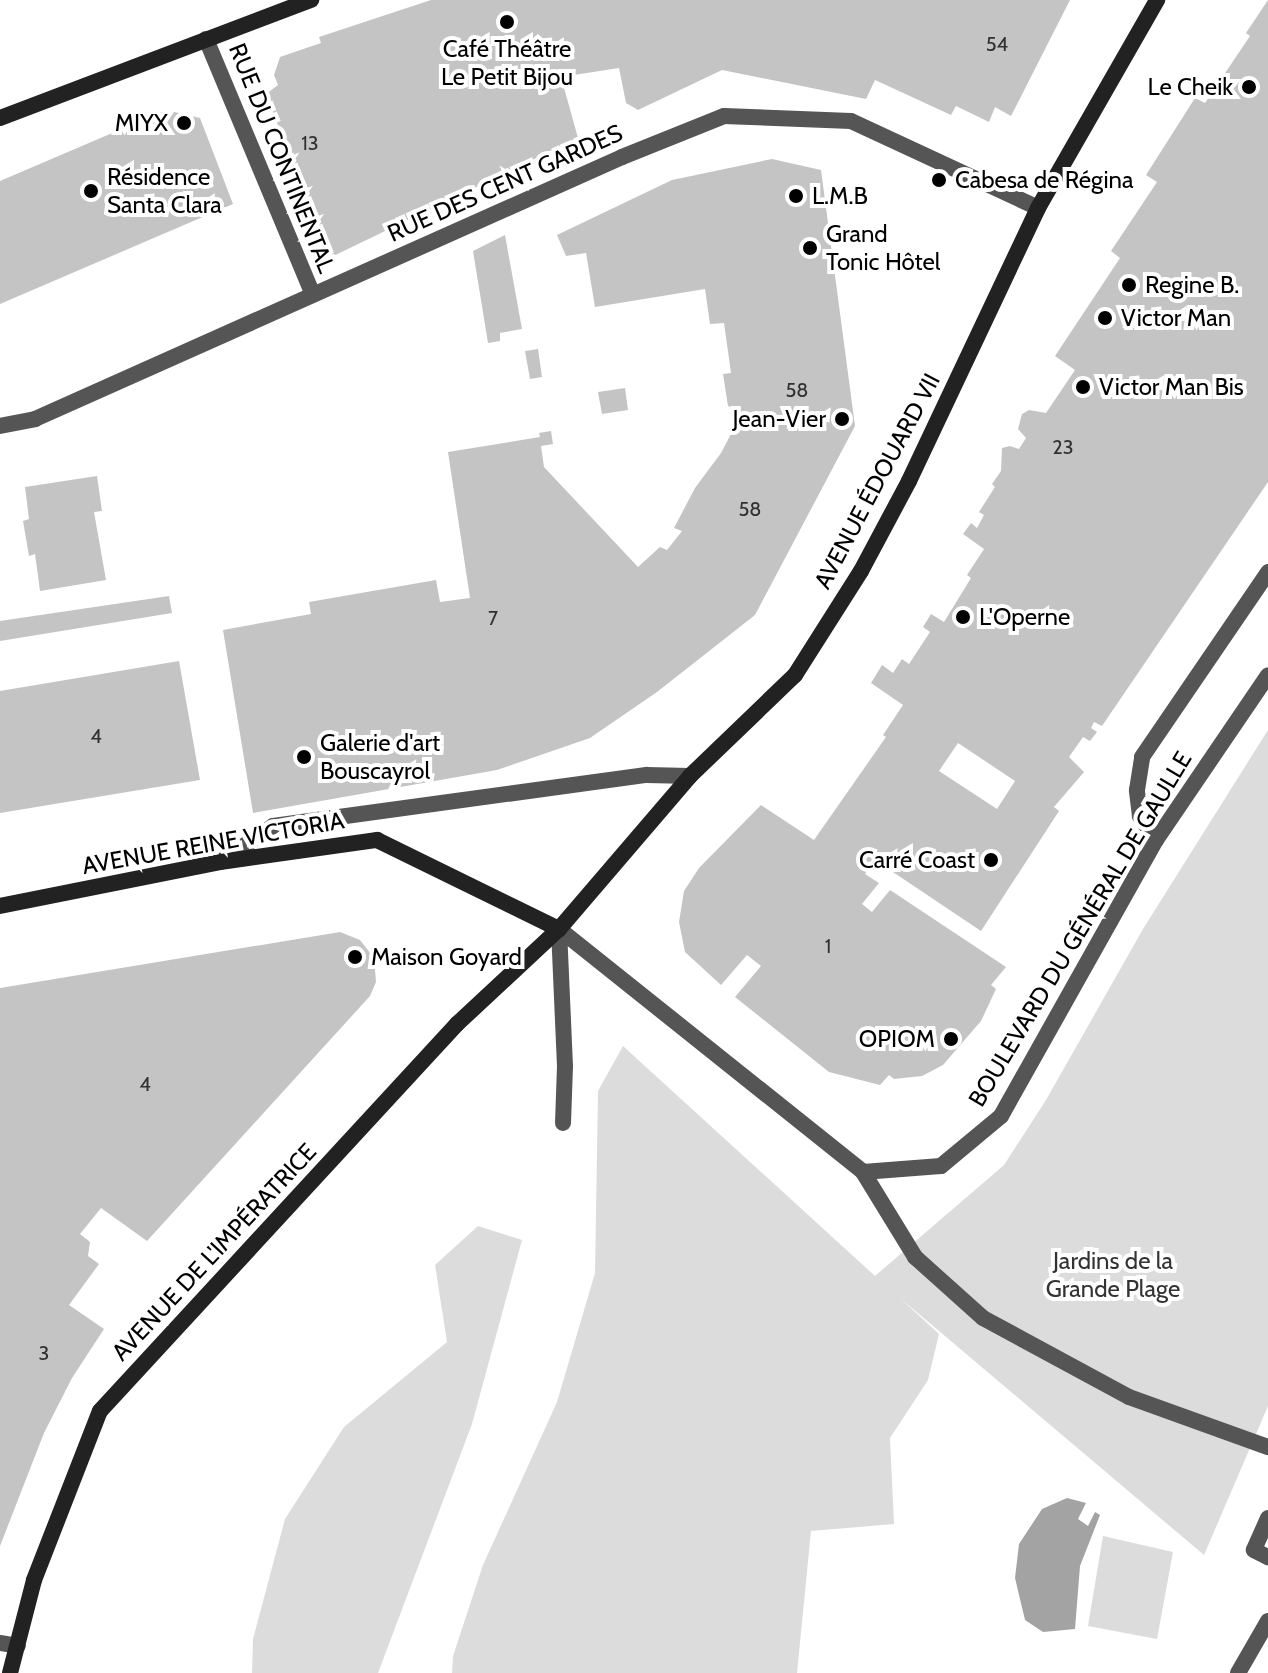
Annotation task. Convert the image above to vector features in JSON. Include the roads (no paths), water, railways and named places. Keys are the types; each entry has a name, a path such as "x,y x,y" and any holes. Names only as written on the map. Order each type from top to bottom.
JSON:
{"main road":[{"path":"0,118 311,0"},
{"name":"AVENUE ÉDOUARD VII","path":"559,929 690,776 795,675 861,571 909,481 1038,208 1157,0"},
{"name":"AVENUE REINE VICTORIA","path":"0,906 220,862 377,840 559,929"},
{"name":"AVENUE DE L'IMPÉRATRICE","path":"10,1673 34,1580 100,1411 457,1024 559,929"}],"street":[{"name":"RUE DU CONTINENTAL","path":"206,39 313,295"},
{"name":"RUE DES CENT GARDES","path":"0,426 35,419 622,157 724,116 851,121 1038,208"},
{"path":"1156,840 1140,816 1137,790 1142,757 1268,572"},
{"name":"BOULEVARD DU GÉNÉRAL DE GAULLE","path":"863,1172 941,1166 1001,1116 1156,840 1268,675"},
{"path":"220,862 273,826 647,775 690,776"},
{"path":"559,929 565,1066 563,1123"},
{"path":"559,929 863,1172 915,1257 983,1318 1129,1397 1268,1447"},
{"path":"1268,1518 1254,1550 1268,1557"},
{"path":"1238,1673 1268,1621"},
{"path":"0,1643 18,1646"}],"place":[{"name":"Café Théâtre Le Petit Bijou","path":"507,22"},
{"name":"Le Cheik","path":"1249,87"},
{"name":"MIYX","path":"184,123"},
{"name":"Cabesa de Régina","path":"939,180"},
{"name":"Résidence Santa Clara","path":"91,191"},
{"name":"L.M.B","path":"796,196"},
{"name":"Grand Tonic Hôtel","path":"810,248"},
{"name":"Regine B.","path":"1129,285"},
{"name":"Victor Man","path":"1105,318"},
{"name":"Victor Man Bis","path":"1083,387"},
{"name":"Jean-Vier","path":"842,419"},
{"name":"L'Operne","path":"963,617"},
{"name":"Galerie d'art Bouscayrol","path":"304,757"},
{"name":"Carré Coast","path":"991,860"},
{"name":"Maison Goyard","path":"355,957"},
{"name":"OPIOM","path":"951,1039"}],"park label":[{"name":"Jardins de la Grande Plage","path":"1113,1275"}]}
